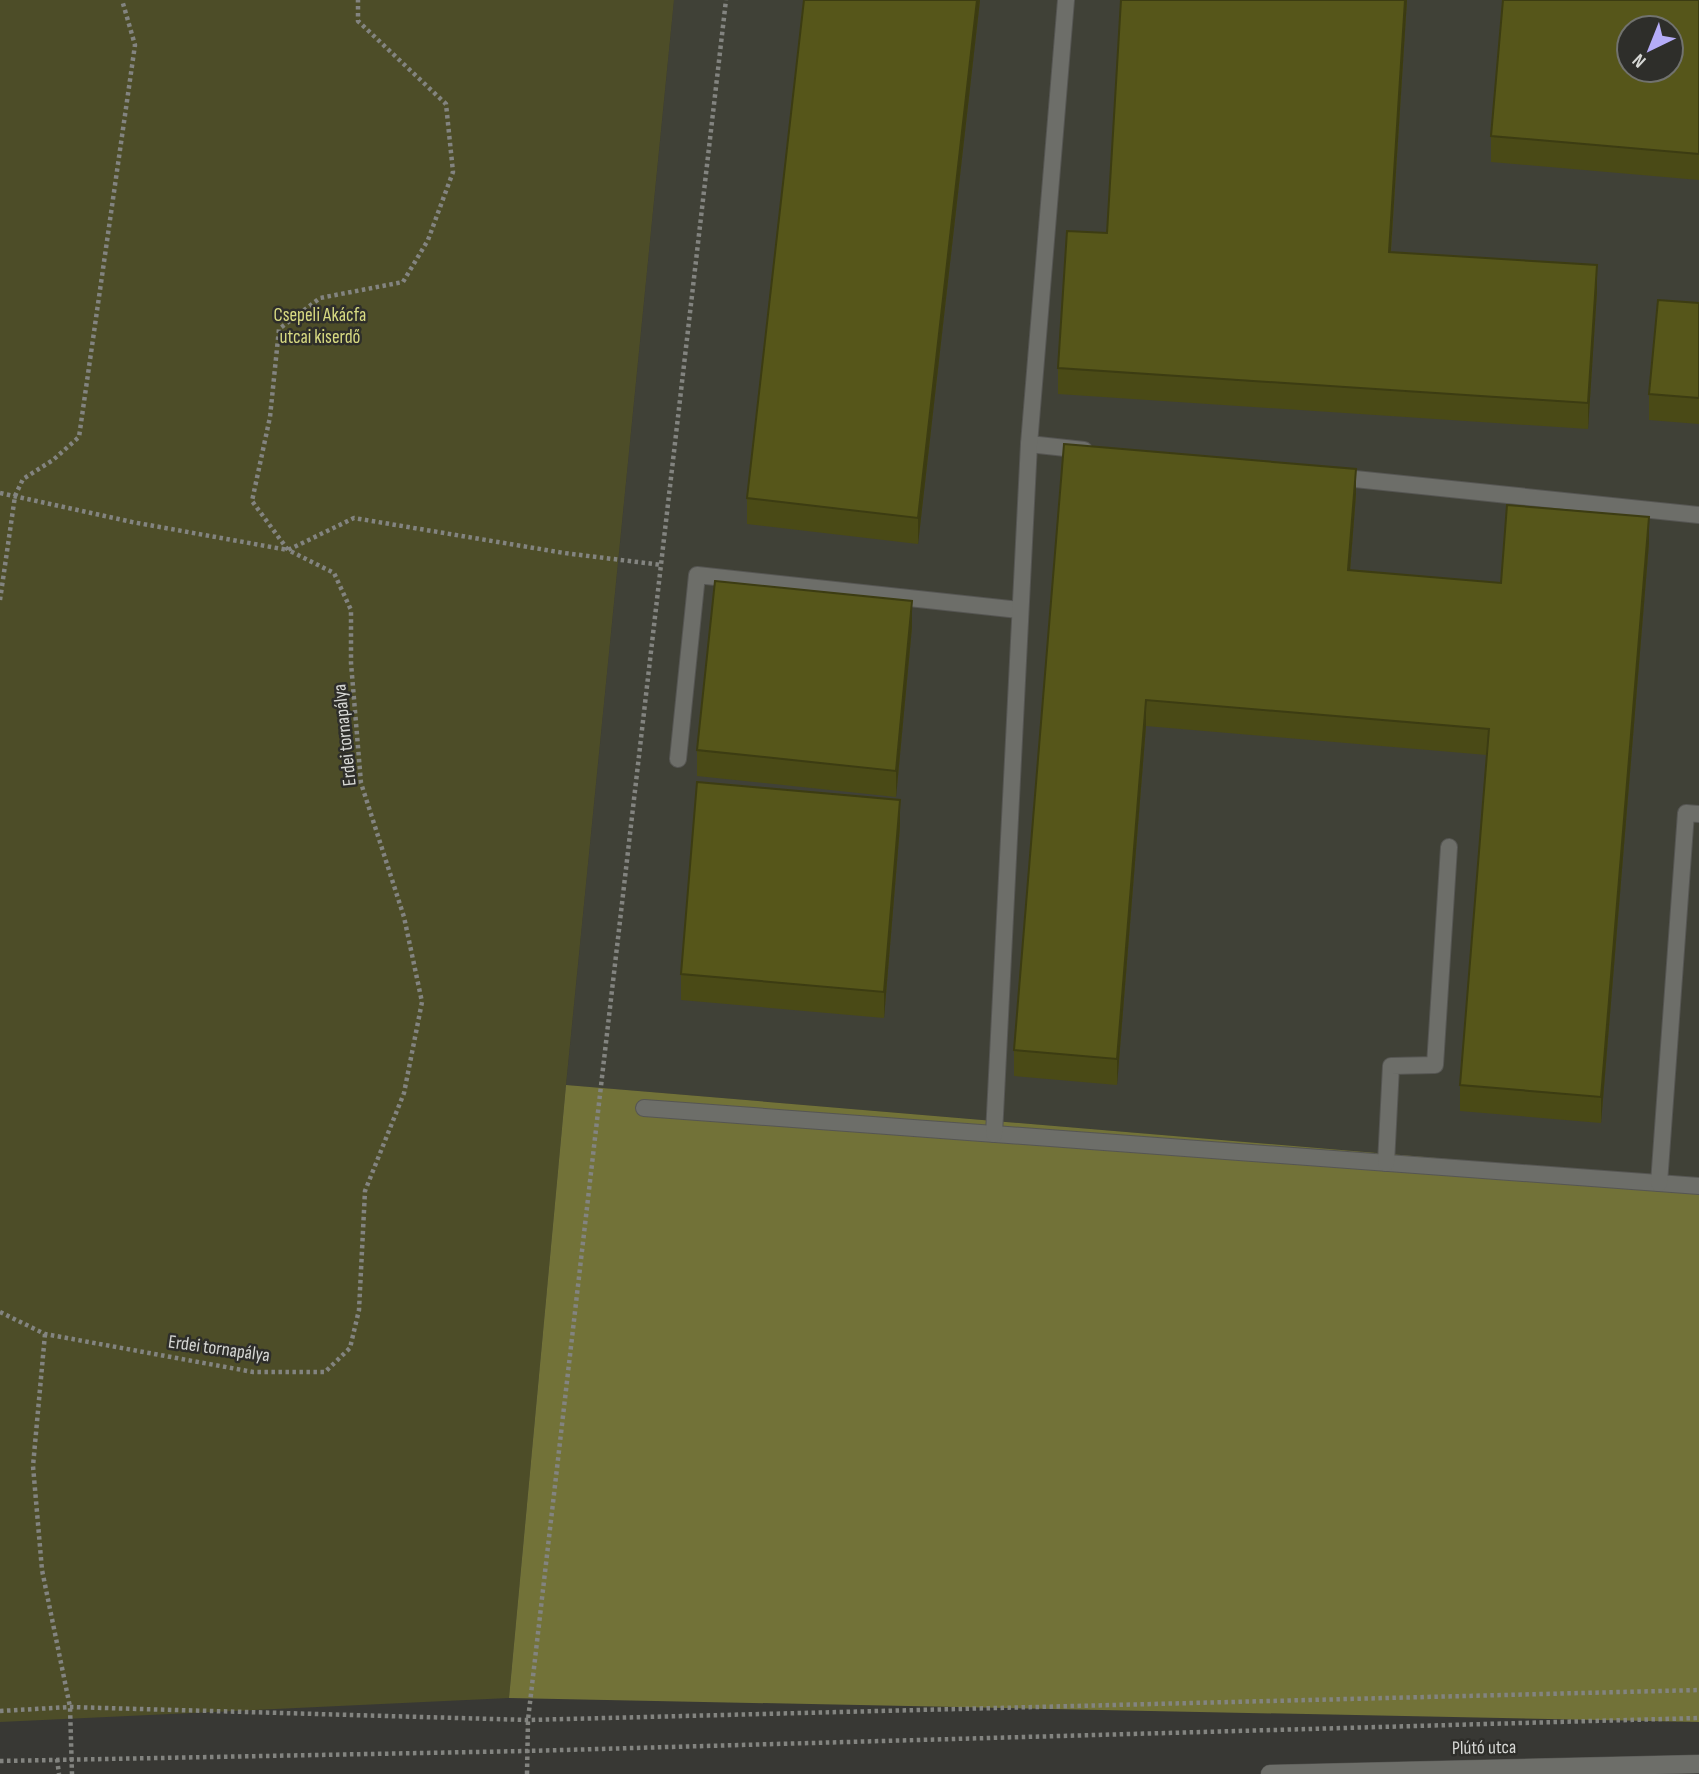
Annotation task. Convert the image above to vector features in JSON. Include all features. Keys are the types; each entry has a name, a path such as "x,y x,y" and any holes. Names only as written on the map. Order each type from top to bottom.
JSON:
{"street":[{"name":"Plútó utca","path":"1270,1774 1699,1763"}],"lane":[{"path":"994,1134 1029,444 1066,0"},
{"path":"1029,444 1098,452"},
{"path":"1316,475 1699,515"},
{"path":"678,759 697,575 1019,610"},
{"path":"1659,1183 1686,813 1699,814"},
{"path":"1386,1163 1391,1066 1435,1065 1449,847"},
{"path":"644,1108 1699,1186"}],"path":[{"path":"0,600 15,496 23,479 53,460 79,437 135,45 122,0"},
{"name":"Erdei tornapálya","path":"0,1312 45,1334 253,1371 325,1372 350,1348 359,1310 365,1191 404,1093 422,1002 404,917 362,783 351,663 351,610 334,573 288,550 252,501 270,417 279,329 320,298 403,282 428,240 453,172 446,104 358,20 358,0"},
{"path":"527,1774 528,1720 726,0"},
{"path":"0,493 132,522 288,550 354,518 564,553 662,565"},
{"path":"45,1334 33,1466 42,1570 69,1707 72,1774"},
{"path":"0,1710 69,1707 528,1720 1699,1690"},
{"path":"0,1761 527,1751 1699,1718"},
{"path":"57,1759 59,1774"}],"shaded area":[{"path":"674,0 1699,0 1699,1180 566,1085"},
{"path":"566,1085 1699,1180 1699,1722 509,1698"}],"green space":[{"name":"Csepeli Akácfa utcai kiserdő","path":"0,0 674,0 566,1085 509,1698 0,1722"}],"building":[{"path":"804,0 977,0 918,518 747,498"},
{"path":"1121,0 1405,0 1389,252 1597,265 1588,403 1058,368 1067,231 1107,233"},
{"path":"1503,0 1699,0 1699,154 1491,136"},
{"path":"1658,300 1699,303 1699,398 1649,394"},
{"path":"1064,444 1356,469 1348,570 1501,583 1507,505 1649,517 1601,1097 1460,1085 1489,729 1146,700 1117,1059 1014,1050"},
{"path":"715,581 912,601 896,771 697,750"},
{"path":"697,782 900,800 884,992 681,974"}]}
